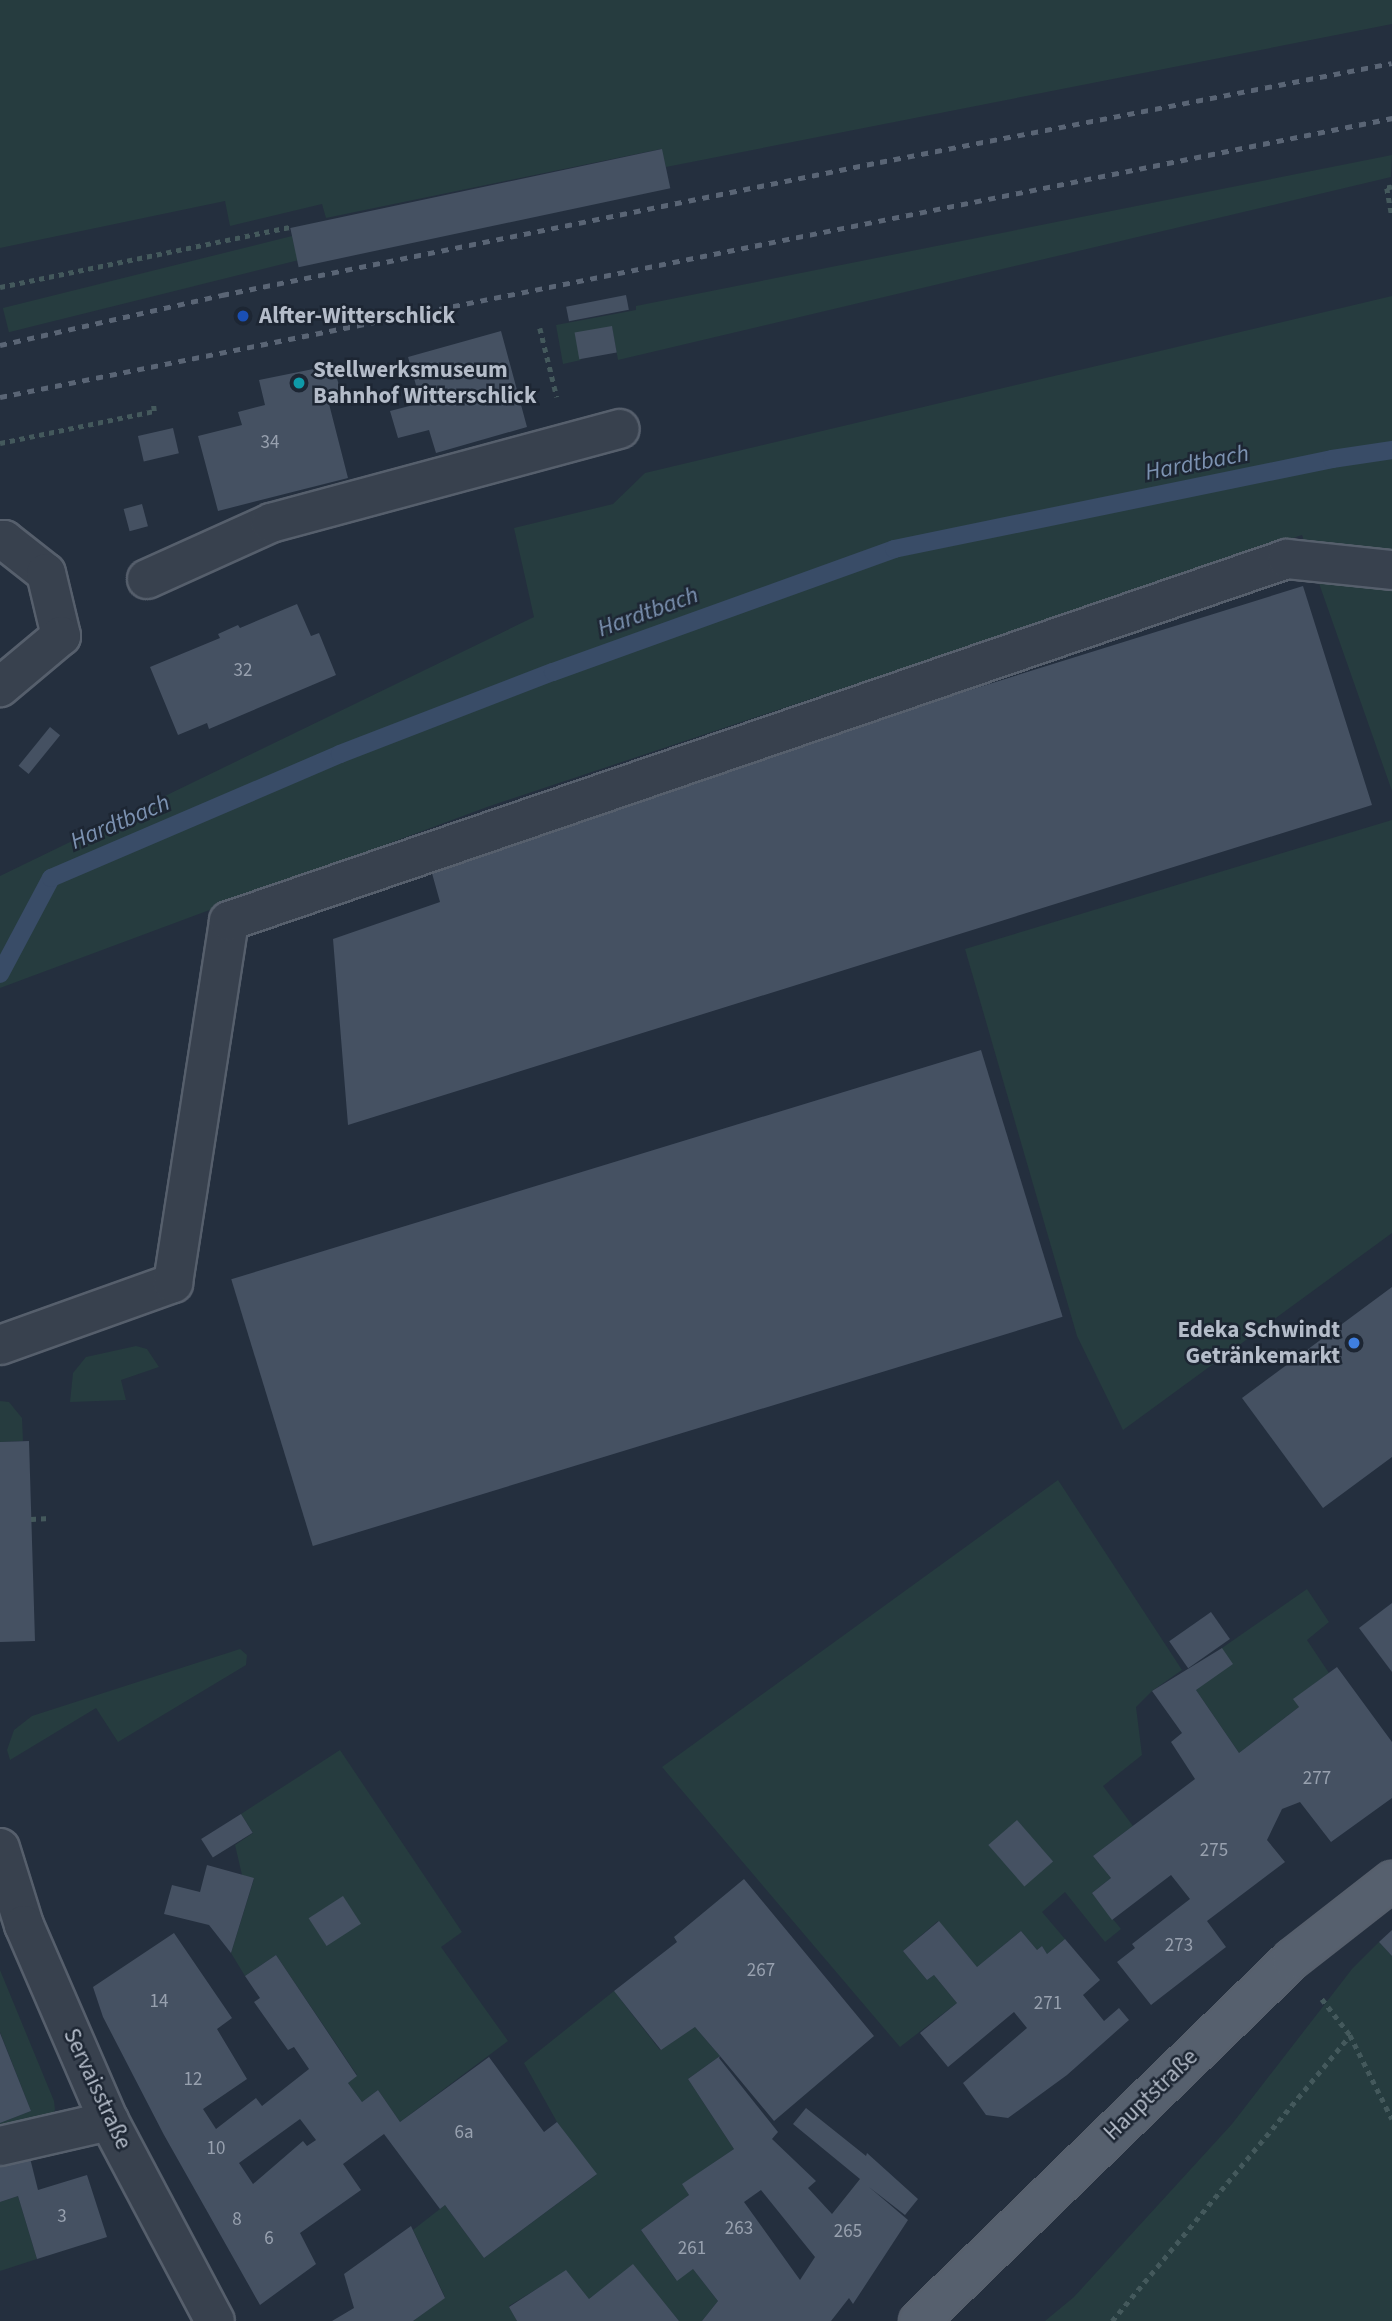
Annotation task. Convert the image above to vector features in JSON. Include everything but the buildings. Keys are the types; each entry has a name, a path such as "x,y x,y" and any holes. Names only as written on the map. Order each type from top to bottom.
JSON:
{"main road":[{"name":"Hauptstraße","path":"919,2321 1292,1959 1392,1881"}],"street":[{"path":"147,579 271,523 620,429"},
{"path":"0,540 4,540 46,573 61,636 0,687"},
{"path":"0,1345 173,1283 229,921 1287,559 1392,570"},
{"name":"Servaisstraße","path":"0,1847 24,1924 109,2120 215,2321"},
{"path":"0,2146 109,2120"}],"path":[{"path":"1392,187 1387,188 1392,217"},
{"path":"0,287 290,227"},
{"path":"540,328 552,378"},
{"path":"0,443 154,411 153,401"},
{"path":"31,1519 50,1518"},
{"path":"1324,2001 1350,2035 1392,2119"},
{"path":"1112,2321 1350,2035"}],"green space":[{"path":"0,0 1392,0 1392,24 666,167 661,149 326,218 322,204 230,226 225,201 0,248"},
{"path":"1392,155 1391,177 618,360 612,327 576,334 581,360 563,364 556,325 636,310 636,306"},
{"path":"292,236 298,260 9,332 3,308"},
{"path":"1392,296 1392,791 1302,535 487,807 0,988 0,876 534,617 514,528 613,504 645,473"},
{"path":"1392,820 1392,1233 1123,1430 1077,1336 965,949"},
{"path":"136,1346 147,1349 159,1367 121,1380 126,1400 70,1402 73,1373 86,1357"},
{"path":"0,1401 9,1402 22,1418 23,1441 0,1442"},
{"path":"1058,1480 1182,1670 1152,1691 1136,1707 1142,1755 1103,1786 1133,1826 1093,1856 1111,1878 1092,1893 1121,1929 1105,1942 1065,1892 1042,1912 1065,1939 1047,1954 1042,1946 1037,1950 1021,1931 977,1967 938,1921 903,1951 927,1980 934,1975 957,2003 900,2047 662,1767"},
{"path":"1307,1589 1329,1622 1307,1640 1329,1673 1294,1699 1299,1707 1239,1753 1196,1690 1222,1648"},
{"path":"240,1649 247,1655 246,1665 118,1742 96,1708 10,1760 7,1750 14,1730 32,1716"},
{"path":"340,1750 462,1932 441,1947 508,2041 400,2122 378,2090 362,2102 348,2083 357,2075 276,1955 245,1976 231,1953 254,1879 242,1875 235,1845 253,1833 241,1814"},
{"path":"1379,1942 1392,1956 1392,2321 1045,2321 1074,2297 1232,2124 1352,1969"},
{"path":"0,1970 54,2101 55,2110 51,2116 0,2134 0,2123 31,2111 0,2032"},
{"path":"614,1991 660,2050 695,2027 720,2056 688,2079 734,2149 683,2184 689,2195 641,2230 676,2280 693,2269 718,2301 702,2321 679,2321 633,2265 589,2299 566,2271 509,2306 517,2321 413,2321 445,2297 413,2230 445,2205 484,2258 596,2175 557,2122 524,2063"},
{"path":"18,2196 37,2259 0,2271 0,2202"}],"waterway":[{"name":"Hardtbach","path":"0,974 51,878 340,754 553,672 894,549 1332,459 1392,450"}],"railway":[{"path":"0,345 222,295 880,162 1392,63"},
{"path":"0,397 1392,118"}],"place":[{"name":"Alfter-Witterschlick","path":"243,316"},
{"name":"Stellwerksmuseum Bahnhof Witterschlick","path":"299,383"},
{"name":"Edeka Schwindt Getränkemarkt","path":"1354,1343"}]}
